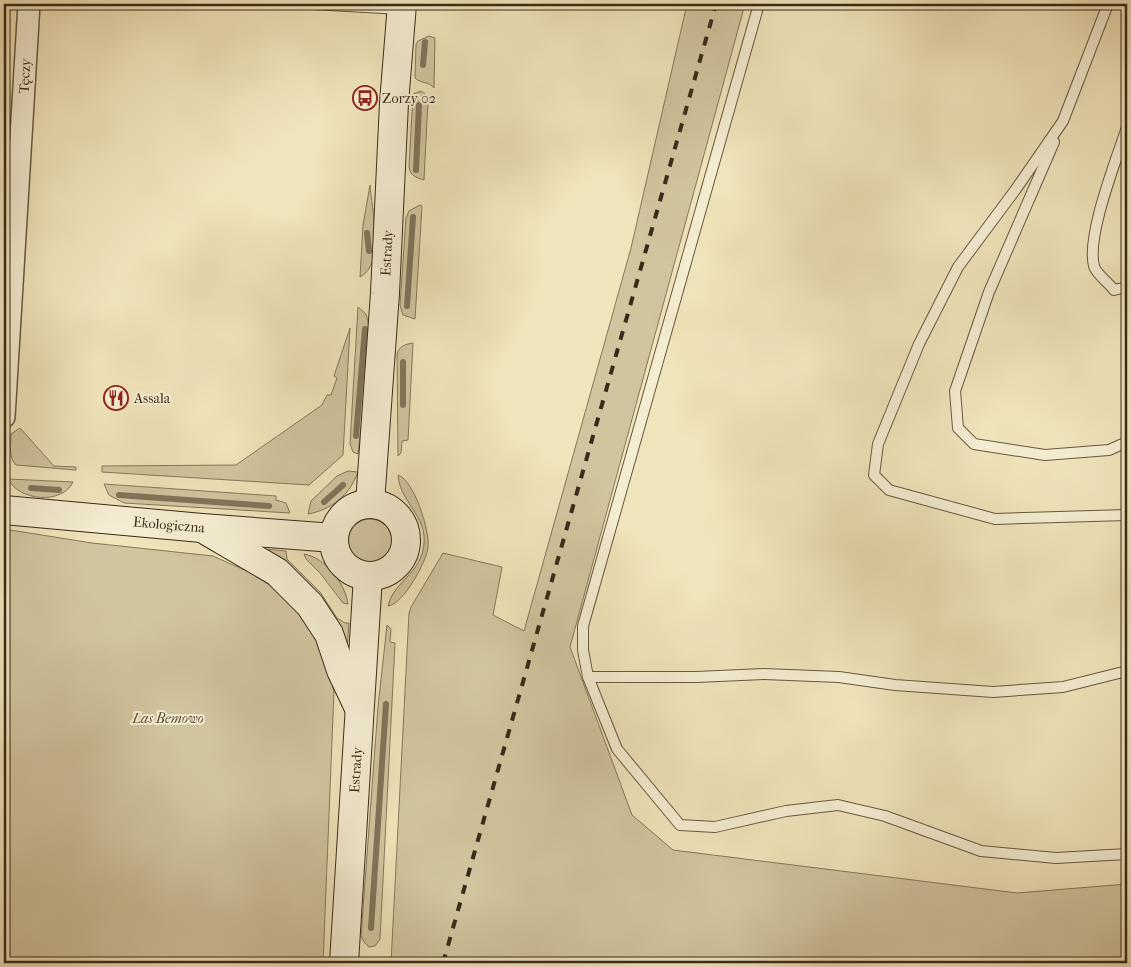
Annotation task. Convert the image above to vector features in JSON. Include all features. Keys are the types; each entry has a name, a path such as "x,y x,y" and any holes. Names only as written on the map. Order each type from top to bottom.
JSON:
{"main road":[{"name":"Estrady","path":"370,503 385,293 393,110 401,6"},
{"path":"370,503 385,506 397,514 405,527 407,541 404,555 395,567 382,574 368,576 356,573 346,567 338,557 334,538 335,529 347,511 358,505 370,503"},
{"name":"Ekologiczna","path":"4,510 334,538"},
{"path":"202,528 277,572 310,605 328,634 359,710"},
{"name":"Estrady","path":"344,963 368,576"}],"street":[{"name":"Tęczy","path":"4,417 29,4"}],"lane":[{"path":"312,4 401,6"},
{"path":"759,4 583,626 583,650 588,677 617,749 680,825 715,826 786,811 838,805 885,816 981,851 1056,858 1127,854"},
{"path":"1108,4 1064,121 989,292 955,391 958,428 974,444 1045,455 1109,450 1127,442"},
{"path":"1064,121 958,267 919,344 878,444 874,475 889,490 995,519 1127,515"},
{"path":"1127,127 1104,198 1093,242 1094,268 1114,290 1127,287"},
{"path":"588,677 801,675 839,677 895,685 992,692 1064,687 1127,671"}],"green space":[{"path":"4,4 9,4 4,89"},
{"path":"687,4 745,4 570,647 632,815 673,850 1017,893 1127,884 1127,963 391,963 409,613 443,553 502,567 493,615 524,631 631,248"},
{"path":"429,36 435,38 434,88 430,84 415,78 416,44 418,41"},
{"path":"421,91 426,95 428,101 424,180 414,176 409,167 413,94"},
{"path":"370,185 375,248 373,260 368,270 360,277 363,225"},
{"path":"420,205 422,206 415,319 403,315 400,305 406,218 409,211"},
{"path":"358,307 366,314 369,326 366,383 358,454 353,452 350,444"},
{"path":"350,328 343,455 309,485 102,472 102,466 236,465 322,405 327,395 331,395 337,378 334,376"},
{"path":"413,343 408,440 402,441 401,453 398,456 397,354 401,347"},
{"path":"20,428 54,466 76,467 76,470 16,465 11,455 11,434"},
{"path":"348,471 358,472 345,494 332,505 308,514 311,501 337,476"},
{"path":"398,475 410,486 420,507 424,519 428,547 419,572 407,591 394,604 388,606 394,592 419,561 424,542 420,521 404,495"},
{"path":"8,479 73,482 68,489 60,494 40,497 30,496 21,492"},
{"path":"104,484 276,496 276,500 286,503 290,513 124,503 109,495"},
{"path":"374,519 386,525 391,532 391,550 386,557 379,562 366,563 358,560 351,553 348,537 351,529 358,522"},
{"name":"Las Bemowo","path":"4,529 92,543 213,556 258,576 297,607 320,642 334,691 323,963 4,963"},
{"path":"264,549 286,551 287,559 320,592 337,618 345,623 349,623 347,648"},
{"path":"304,554 312,556 327,566 339,580 348,604 343,603 320,573 306,559"},
{"path":"387,625 391,629 390,642 395,643 380,939 375,946 369,947 361,936 378,707"}],"waterway":[{"path":"423,65 425,42"},
{"path":"416,170 419,105"},
{"path":"407,306 413,217"},
{"path":"367,233 369,251"},
{"path":"356,436 365,329"},
{"path":"403,362 403,405"},
{"path":"324,502 343,485"},
{"path":"31,488 59,490"},
{"path":"119,495 269,506"},
{"path":"371,928 386,704"}],"railway":[{"path":"443,963 716,4"}],"place":[{"name":"Zorzy 02","path":"365,98"},
{"name":"Assala","path":"116,398"}]}
